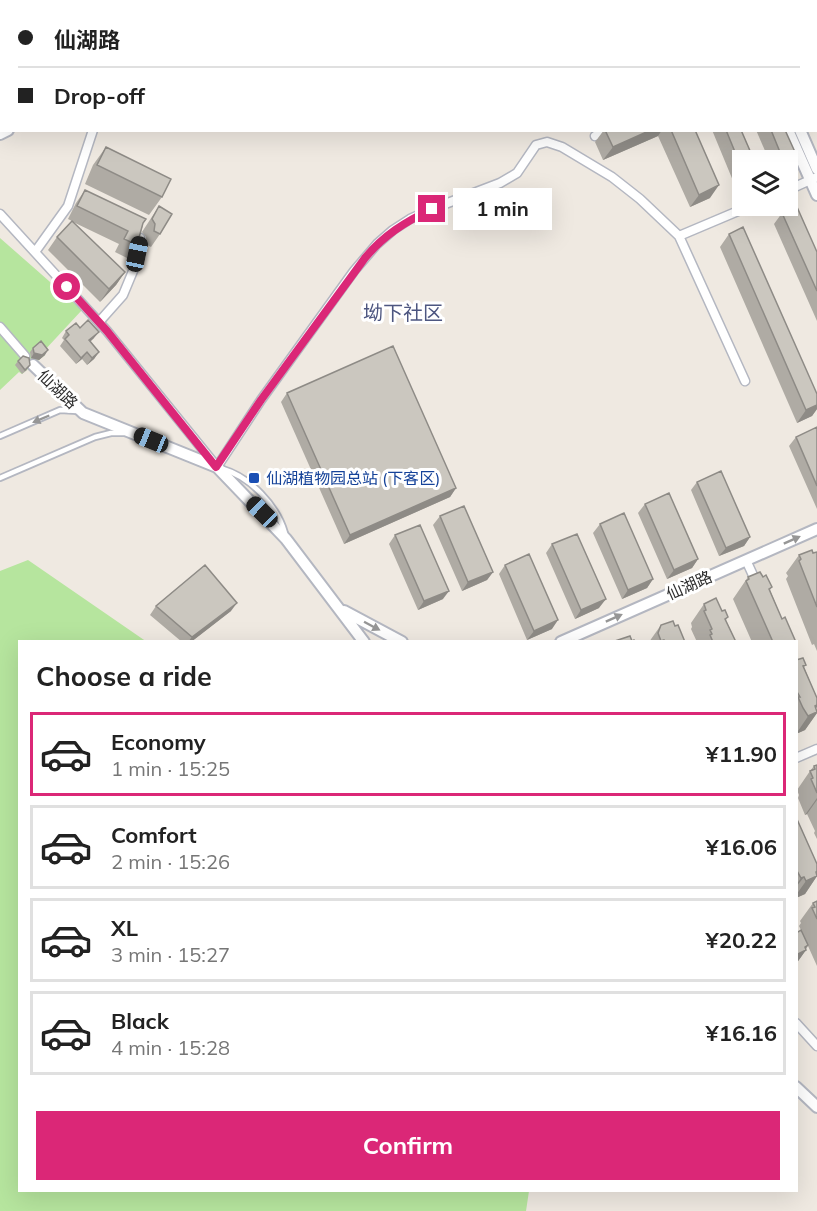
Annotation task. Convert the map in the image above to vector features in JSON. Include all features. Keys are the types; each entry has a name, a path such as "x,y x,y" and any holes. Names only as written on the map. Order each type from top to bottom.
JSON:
{"street":[{"path":"35,252 68,206 92,132"},
{"path":"595,136 602,132"},
{"path":"789,132 814,178 817,195"},
{"path":"801,132 817,170"},
{"path":"216,467 267,390 354,271 377,244 410,219 500,183 517,173 537,145 546,142 562,147 612,177 640,199 679,236 745,381"},
{"path":"798,185 814,178"},
{"name":"仙湖路","path":"0,214 99,322 216,467 286,539 341,609 398,640"},
{"path":"679,236 732,214"},
{"path":"99,322 123,295 133,271 140,238"},
{"path":"0,327 29,361"},
{"name":"仙湖路","path":"29,361 83,413 216,467"},
{"name":"仙湖路","path":"566,640 817,529"},
{"path":"746,560 759,589"},
{"path":"341,609 363,640"},
{"path":"798,757 817,749"},
{"path":"798,1025 817,1046"},
{"path":"798,1089 817,1107"}],"lane":[{"path":"0,436 60,411 72,410 83,413"},
{"path":"0,478 95,437 111,433 132,433"}],"green space":[{"path":"0,238 82,310 43,352 45,355 22,374 19,372 0,390"},
{"path":"28,560 144,640 18,640 18,1192 529,1192 526,1211 0,1211 0,571"}],"building":[{"path":"606,132 647,132 613,147"},
{"path":"672,132 696,132 719,185 699,195"},
{"path":"727,132 742,132 750,150 734,150"},
{"path":"772,132 786,132 794,150 779,150"},
{"path":"106,147 171,179 162,197 97,165"},
{"path":"85,190 146,219 137,245 124,239 128,231 77,206"},
{"path":"159,206 172,214 160,234 154,231 155,224 152,219"},
{"path":"798,209 817,252 817,291 783,216 798,216"},
{"path":"72,221 125,272 109,289 57,237"},
{"path":"743,227 817,394 817,405 806,410 729,234"},
{"path":"88,320 99,332 89,340 99,352 92,358 87,352 81,358 65,339 69,335 66,331 76,323 80,328"},
{"path":"41,341 48,350 42,355 34,353 33,348"},
{"path":"393,346 456,488 350,535 287,393"},
{"path":"23,356 29,358 30,365 25,370 18,361"},
{"path":"817,427 817,486 796,437"},
{"path":"721,471 750,537 726,548 697,482"},
{"path":"669,493 698,559 674,570 645,504"},
{"path":"464,506 493,572 468,582 440,516"},
{"path":"624,513 653,579 628,590 600,524"},
{"path":"420,525 449,591 424,601 395,535"},
{"path":"577,534 606,599 581,610 552,544"},
{"path":"812,550 813,553 817,552 817,607 799,561 801,559 799,555"},
{"path":"529,554 558,620 534,631 505,565"},
{"path":"205,565 237,603 192,637 156,606"},
{"path":"760,572 763,577 766,575 772,587 769,589 782,619 785,617 795,640 772,640 746,581 748,577"},
{"path":"716,598 722,611 725,610 728,617 725,619 735,640 712,640 710,635 712,629 704,611 706,610 704,604"},
{"path":"673,621 675,626 678,625 684,640 661,640 658,633 661,625"},
{"path":"630,636 632,640 618,640"},
{"path":"803,658 806,665 803,666 817,698 815,706 817,712 808,716 798,697 800,697 798,694 798,659"},
{"path":"817,765 817,793 810,771"},
{"path":"798,821 817,864 817,876 806,881 804,877 801,878 798,873"},
{"path":"817,901 817,919 812,908 815,907 813,903"},
{"path":"801,930 808,945 805,947 806,950 798,954 798,932"}],"place":[{"name":"仙湖植物园总站 (下客区)","path":"254,478"}],"district":[{"name":"坳下社区","path":"403,312"}],"route":[{"path":"67,287 107,331 216,467 354,271 377,244 393,230 432,209"}]}
